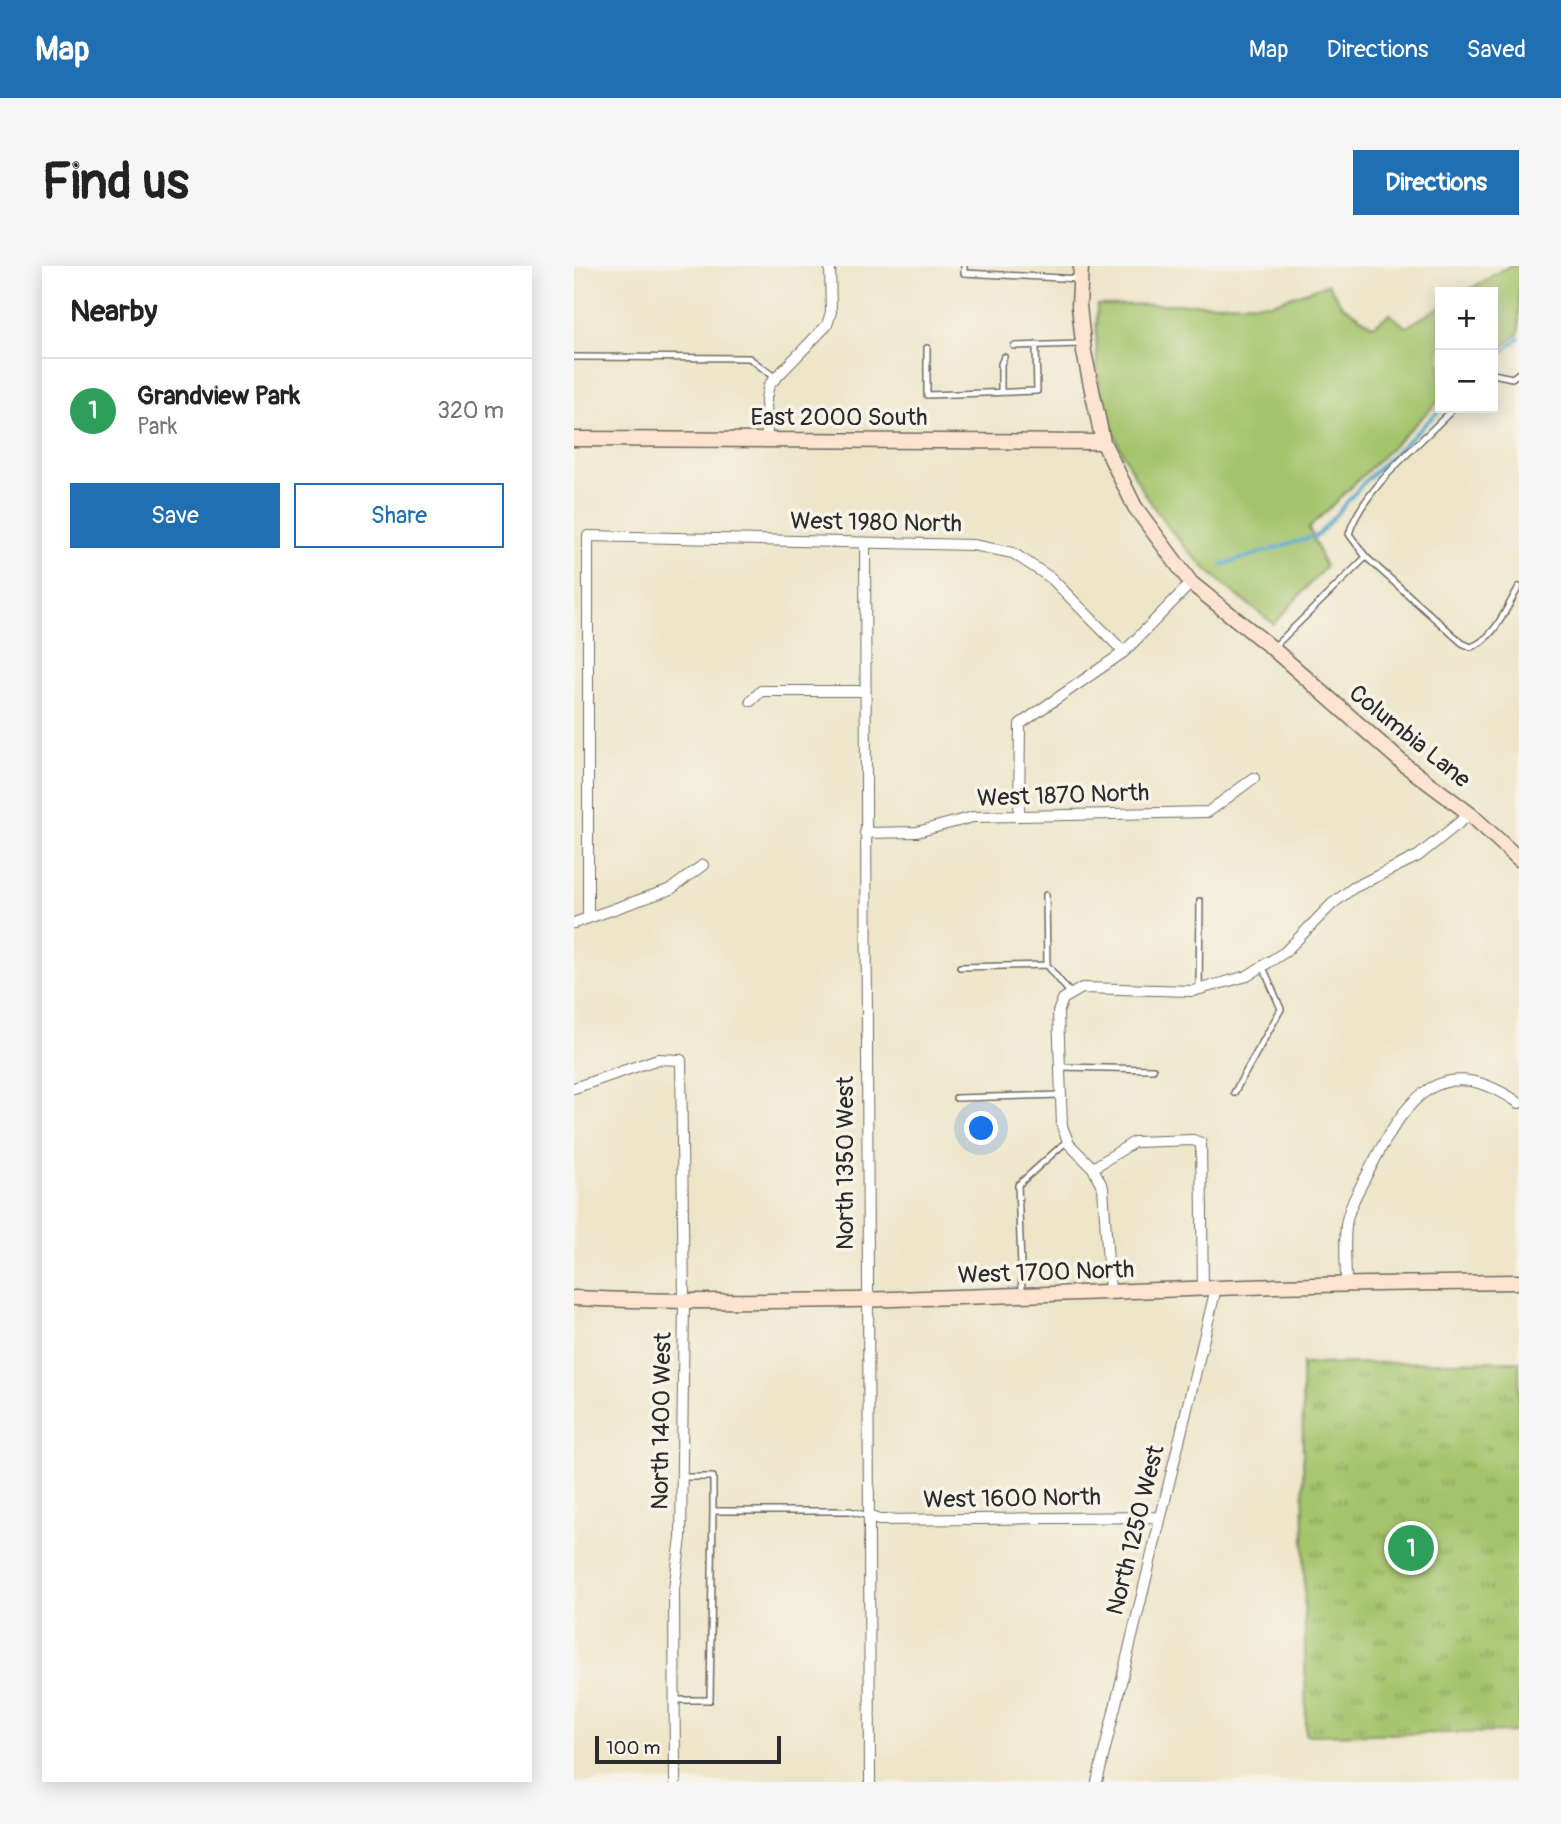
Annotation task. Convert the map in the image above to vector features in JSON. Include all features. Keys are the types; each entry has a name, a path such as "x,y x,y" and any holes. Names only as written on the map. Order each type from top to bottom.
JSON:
{"street":[{"path":"766,440 766,392 776,378 819,337 827,325 831,312 830,268"},
{"name":"Columbia Lane","path":"1080,273 1083,344 1103,442 1135,507 1191,583 1272,648 1406,766 1470,814 1519,859"},
{"name":"East 2000 South","path":"574,439 1103,442"},
{"name":"West 1980 North","path":"587,600 588,536 973,545 1013,554 1051,578 1124,652"},
{"name":"North 1350 West","path":"865,544 870,1782"},
{"path":"1019,816 1020,724 1124,652 1191,583"},
{"path":"574,600 587,600 588,917"},
{"path":"751,701 761,691 865,691"},
{"name":"West 1870 North","path":"865,833 917,832 973,817 1208,812 1254,778"},
{"path":"1110,1292 1106,1202 1093,1168 1068,1140 1062,1126 1058,1012 1063,999 1082,988 1199,990 1226,984 1264,968 1286,952 1332,904 1363,883 1418,856 1470,814"},
{"path":"574,923 671,889 703,865"},
{"name":"North 1400 West","path":"574,1088 657,1059 681,1060 684,1303 681,1538 674,1589 675,1782"},
{"path":"1346,1284 1346,1223 1354,1199 1387,1135 1416,1098 1435,1084 1458,1080 1481,1081 1519,1103"},
{"name":"North 1250 West","path":"1093,1168 1133,1142 1193,1140 1201,1143 1210,1288 1097,1782"},
{"name":"West 1700 North","path":"574,1298 684,1303 866,1301 1346,1284 1519,1282"},
{"name":"West 1600 North","path":"868,1516 879,1520 1158,1517"}],"lane":[{"path":"964,266 964,273 1080,273"},
{"path":"999,266 999,274"},
{"path":"1014,346 1083,344"},
{"path":"927,348 927,395 1037,391 1036,345"},
{"path":"574,357 749,358 776,378"},
{"path":"1001,392 1001,364 1004,357"},
{"path":"1498,375 1512,378 1519,373"},
{"path":"1449,413 1354,515 1349,534 1366,557 1462,643 1471,647 1483,643 1519,587"},
{"path":"1272,648 1366,557"},
{"path":"1046,895 1047,965 1070,993"},
{"path":"1199,990 1200,901"},
{"path":"960,967 1047,965"},
{"path":"1234,1093 1281,1009 1264,968"},
{"path":"1060,1067 1153,1069"},
{"path":"956,1098 1061,1095"},
{"path":"1022,1295 1018,1185 1068,1140"},
{"path":"674,1700 710,1700 713,1477 682,1477"},
{"path":"713,1511 850,1511 868,1516"}],"green space":[{"path":"1509,266 1519,266 1519,333 1498,351 1498,287 1473,287"},
{"path":"1328,284 1342,305 1373,326 1390,314 1406,327 1435,310 1435,405 1309,528 1325,567 1274,624 1203,566 1184,546 1151,502 1112,428 1098,375 1096,349 1097,305 1272,303"},
{"path":"1519,1361 1519,1732 1306,1735 1302,1364"}],"waterway":[{"path":"1498,357 1519,338"},
{"path":"1222,565 1318,535 1367,479 1437,413"}],"place":[{"name":"Grandview Park","path":"1411,1548"}]}
